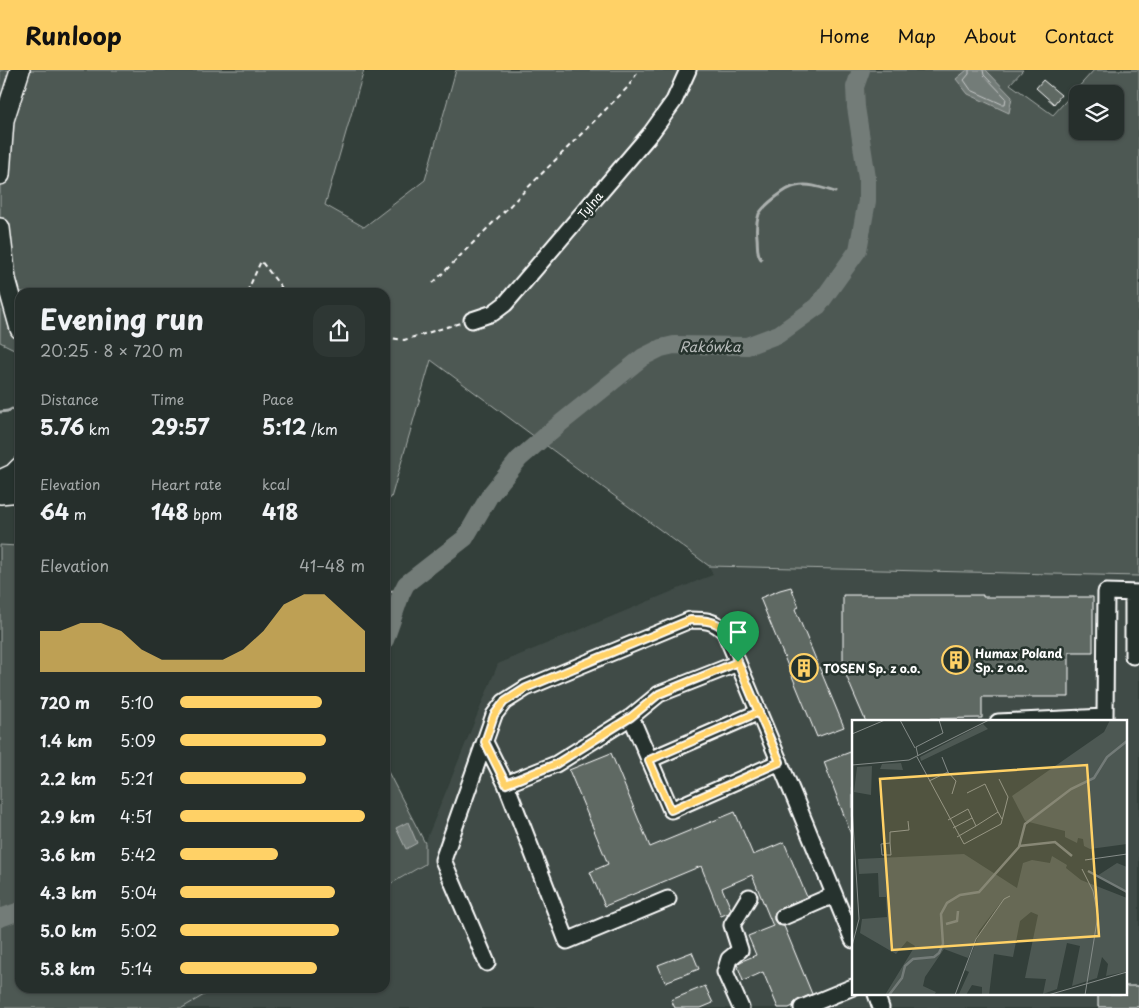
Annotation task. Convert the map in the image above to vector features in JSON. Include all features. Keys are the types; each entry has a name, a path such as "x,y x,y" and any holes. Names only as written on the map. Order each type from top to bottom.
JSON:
{"main road":[{"path":"0,175 4,120 20,70"},
{"path":"0,228 6,279 15,311"},
{"path":"0,480 15,471"},
{"path":"0,494 15,492"}],"street":[{"name":"Tylna","path":"472,320 493,313 505,304 651,133 674,101 688,70"},
{"path":"1052,720 1105,718 1106,592 1136,593 1136,656 1106,656"},
{"path":"487,963 443,860 494,715 504,702 526,688 690,620 705,620 719,625 725,632 852,938"},
{"path":"506,784 556,764 631,717 659,694 738,662"},
{"path":"649,760 759,712"},
{"path":"631,717 671,810 780,762"},
{"path":"485,742 506,784 567,941 668,899"},
{"path":"783,917 834,895"},
{"path":"741,1008 725,972 729,959 740,950 732,925 749,897"},
{"path":"802,1008 852,987"},
{"path":"877,996 881,1008"}],"path":[{"path":"433,283 628,87 639,70"},
{"path":"249,288 261,261 282,288"},
{"path":"390,339 404,340 472,320"}],"shaded area":[{"path":"0,70 364,70 325,205 364,227 425,180 456,70 682,70 661,111 504,300 472,314 503,317 589,214 654,144 676,107 693,70 1023,70 1010,84 1053,115 1069,97 1069,140 1124,140 1124,85 1080,85 1094,70 1139,70 1139,576 709,566 431,360 390,498 390,288 15,288 15,350 0,342"},
{"path":"0,545 15,546 15,993 208,993 182,1008 0,1008"},
{"path":"709,566 1139,576 1139,1008 182,1008 208,993 390,993 390,884 425,864 425,843 498,664 713,575"},
{"path":"390,776 425,843 425,864 390,884"}],"water":[{"path":"967,70 986,70 1012,97 1009,113 968,94 956,79"},
{"path":"408,822 417,843 406,849 396,828"}],"building":[{"path":"1043,80 1061,95 1054,104 1036,88"},
{"name":"TOSEN Sp. z o.o.","path":"791,587 799,607 795,609 844,727 817,737 760,598"},
{"name":"Humax Poland Sp. z o.o.","path":"843,595 1093,597 1093,652 1069,652 1069,697 982,697 982,718 865,720 843,668"},
{"path":"852,751 852,837 824,762"},
{"path":"611,753 650,847 735,812 753,855 784,842 807,897 779,909 775,912 774,920 778,925 784,926 812,994 798,1000 789,1008 778,1008 763,972 743,981 737,964 756,955 748,936 773,926 752,875 722,888 731,909 729,913 721,916 701,866 605,906 590,872 608,864 569,770"},
{"path":"692,952 699,969 665,982 658,965"},
{"path":"705,986 713,1003 701,1008 675,1008 671,1000"},
{"path":"1126,986 1139,986 1139,1007 1098,1007 1098,996 1126,996"}],"waterway":[{"name":"Rakówka","path":"390,626 406,584 465,538 490,495 519,459 643,357 661,348 674,345 747,346 779,334 818,306 858,250 867,201 867,178 856,107 855,87 861,70"},
{"path":"761,259 758,254 757,223 759,214 771,201 792,187 801,185 816,186 835,192"},
{"path":"0,412 12,409 15,410"},
{"path":"390,591 403,590"},
{"name":"Rakówka","path":"0,918 15,913"}],"place":[{"name":"Humax Poland Sp. z o.o.","path":"956,660"},
{"name":"TOSEN Sp. z o.o.","path":"804,668"}],"route":[{"path":"738,662 659,694 631,717 556,764 506,784 485,742 494,715 504,702 526,688 690,620 705,620 719,625 725,632 738,662 759,712 780,762 671,810 649,760 759,712 738,662"}]}
